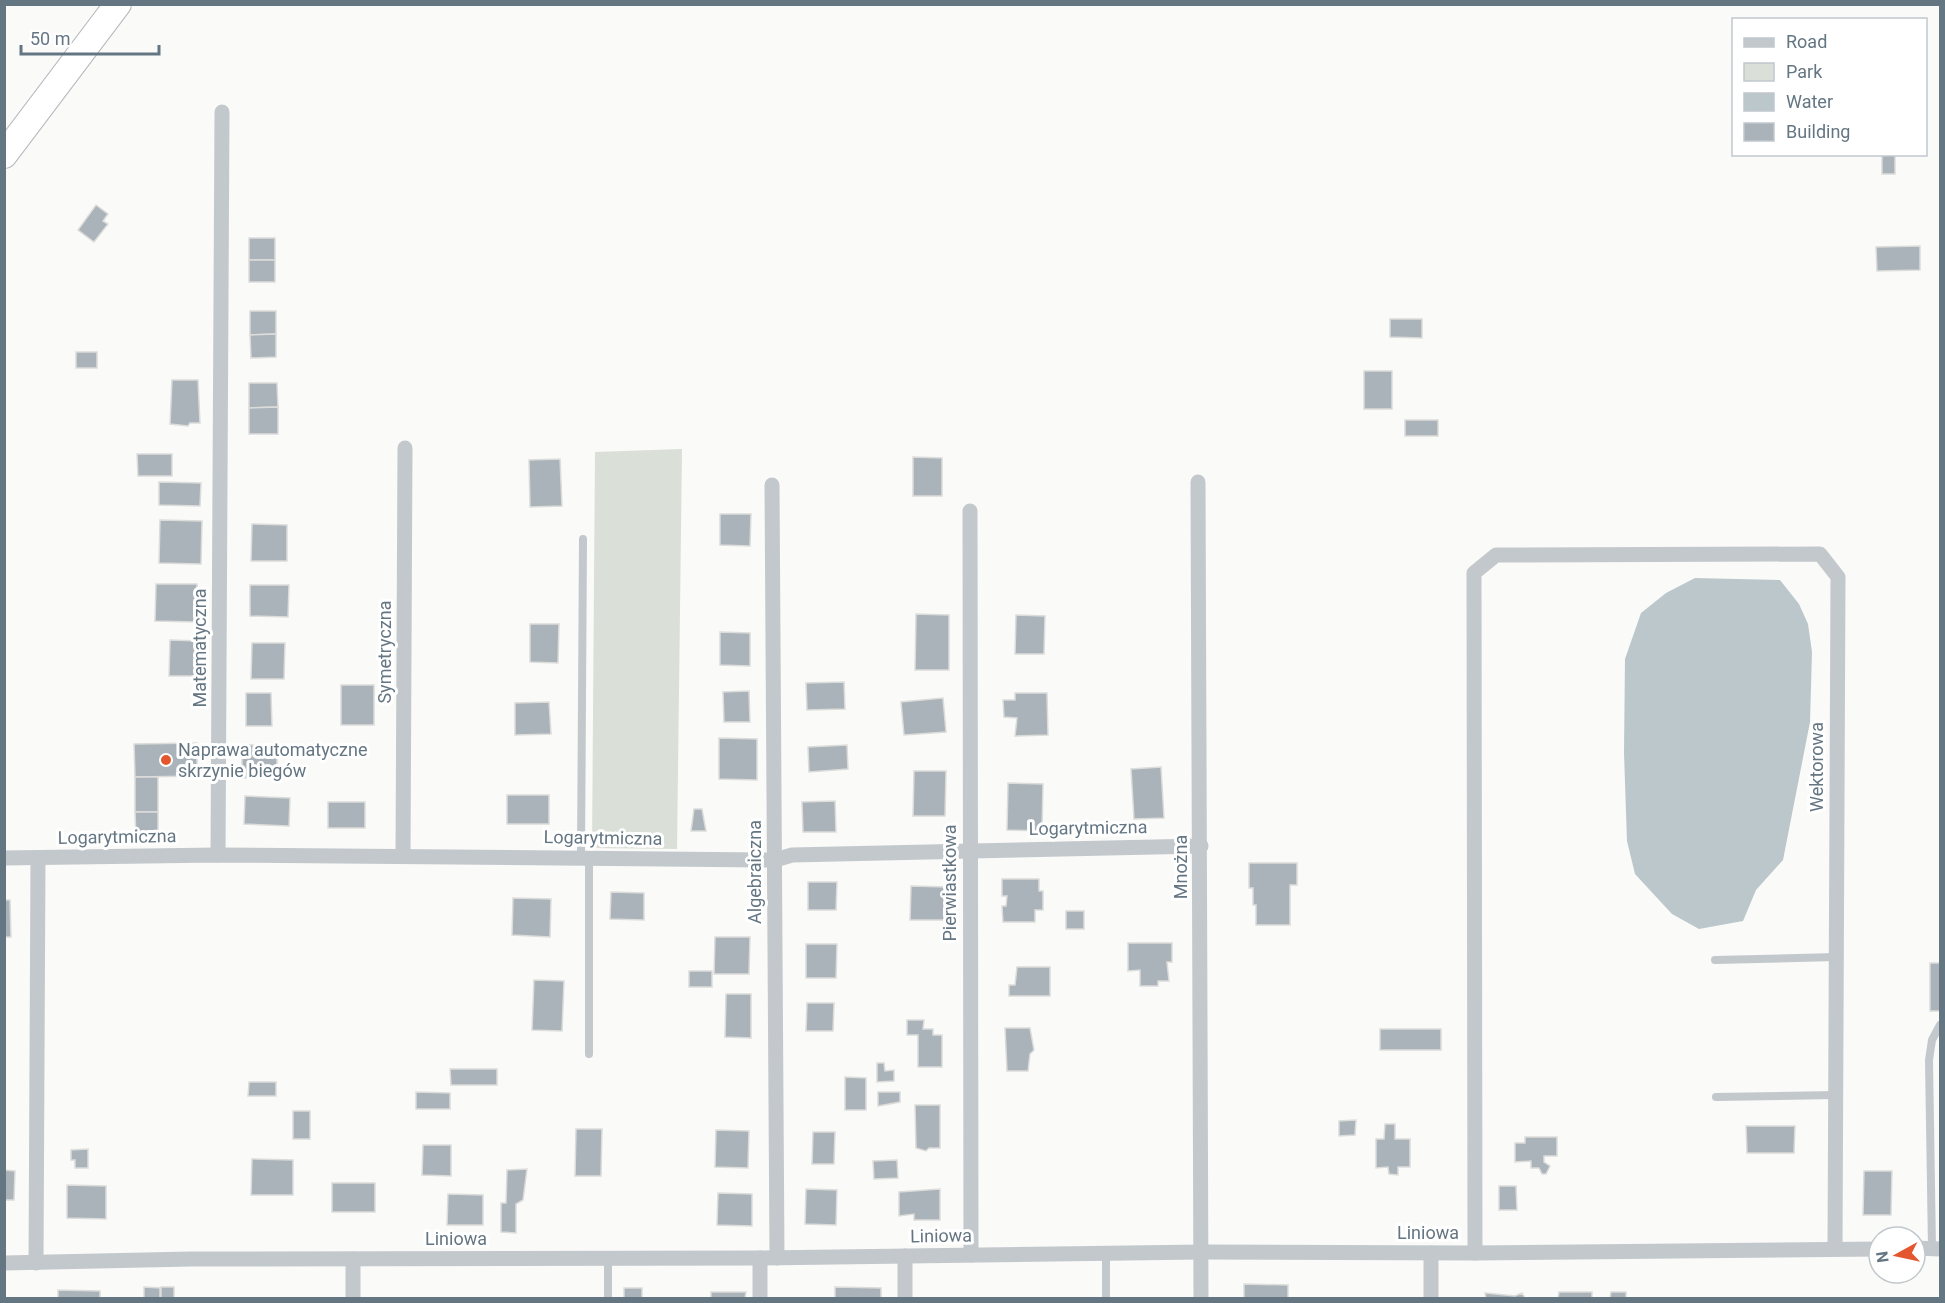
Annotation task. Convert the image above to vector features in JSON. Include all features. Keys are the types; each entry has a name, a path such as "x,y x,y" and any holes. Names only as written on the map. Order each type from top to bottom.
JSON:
{"highway":[{"path":"4,155 118,4"}],"street":[{"name":"Matematyczna","path":"218,855 222,112"},
{"name":"Symetryczna","path":"403,856 405,448"},
{"name":"Mnożna","path":"1198,482 1201,1299"},
{"name":"Algebraiczna","path":"772,485 777,1258"},
{"name":"Pierwiastkowa","path":"970,511 971,1255"},
{"name":"Wektorowa","path":"1474,1253 1474,573 1496,555 1820,554 1838,577 1835,1249"},
{"name":"Logarytmiczna","path":"4,858 218,855 775,860 792,855 1201,846"},
{"path":"36,1263 38,858"},
{"name":"Liniowa","path":"4,1263 777,1258 1202,1252 1474,1253 1867,1249"},
{"path":"1431,1253 1431,1299"},
{"path":"905,1256 905,1299"},
{"path":"760,1258 760,1299"},
{"path":"353,1259 353,1299"}],"lane":[{"path":"583,539 589,1054"},
{"path":"1715,960 1836,957"},
{"path":"1927,1249 1929,1060 1932,1040 1941,1025"},
{"path":"1716,1097 1836,1095"},
{"path":"1106,1253 1106,1299"},
{"path":"608,1258 608,1299"}],"green space":[{"path":"682,449 677,849 592,848 595,452"}],"water":[{"path":"1695,578 1780,580 1799,604 1808,624 1812,652 1810,722 1783,860 1756,890 1743,921 1699,929 1672,914 1635,874 1627,841 1624,753 1625,659 1641,613 1666,593"}],"building":[{"path":"1882,156 1895,156 1895,174 1882,174"},
{"path":"96,205 108,214 103,221 108,224 94,242 78,230"},
{"path":"249,238 275,238 275,260 249,260"},
{"path":"1920,246 1920,270 1877,271 1876,247"},
{"path":"249,260 275,260 275,282 249,282"},
{"path":"250,311 276,311 276,334 250,335"},
{"path":"1390,319 1422,319 1422,338 1390,337"},
{"path":"276,334 276,357 251,358 250,335"},
{"path":"76,352 97,352 97,368 76,368"},
{"path":"1364,371 1392,371 1392,409 1364,409"},
{"path":"172,380 198,380 200,423 190,423 188,426 170,424"},
{"path":"249,383 277,383 278,407 249,408"},
{"path":"278,407 278,434 249,434 249,408"},
{"path":"1405,420 1438,420 1438,436 1405,436"},
{"path":"137,454 172,454 172,476 138,476"},
{"path":"913,457 942,458 942,496 913,496"},
{"path":"560,459 562,506 530,507 529,460"},
{"path":"159,482 201,483 200,506 159,505"},
{"path":"720,514 751,514 750,546 720,545"},
{"path":"160,520 202,521 201,564 159,563"},
{"path":"252,524 287,525 287,561 251,561"},
{"path":"156,584 197,584 197,622 155,621"},
{"path":"250,585 289,585 288,617 250,616"},
{"path":"916,614 949,615 949,670 915,670"},
{"path":"1016,615 1045,616 1044,654 1015,654"},
{"path":"530,624 559,624 558,663 530,662"},
{"path":"720,632 750,633 750,666 720,665"},
{"path":"170,640 199,641 199,676 169,676"},
{"path":"252,643 285,643 284,679 251,679"},
{"path":"844,682 845,709 807,710 806,683"},
{"path":"341,685 374,685 374,725 341,725"},
{"path":"749,691 750,722 724,722 723,692"},
{"path":"246,693 271,693 272,726 246,726"},
{"path":"1015,693 1047,693 1048,735 1015,736 1017,718 1004,717 1003,700 1015,700"},
{"path":"943,698 946,732 904,735 901,702"},
{"path":"549,702 551,734 515,735 515,703"},
{"path":"719,738 757,739 757,780 719,779"},
{"name":"Naprawa automatyczne skrzynie biegów","path":"197,743 197,776 135,777 134,744"},
{"path":"242,745 277,745 277,778 242,778"},
{"path":"847,745 848,769 809,772 808,747"},
{"path":"1161,767 1164,818 1134,819 1131,769"},
{"path":"914,771 946,771 945,816 913,816"},
{"path":"135,777 158,777 158,812 135,812"},
{"path":"1008,783 1043,784 1042,831 1007,830"},
{"path":"507,795 549,795 549,824 507,824"},
{"path":"245,796 290,798 289,826 244,824"},
{"path":"835,801 836,832 803,832 802,802"},
{"path":"328,802 365,802 365,828 328,828"},
{"path":"694,809 702,809 706,831 691,831"},
{"path":"135,812 158,812 158,840 136,840"},
{"path":"1249,863 1297,863 1297,885 1290,885 1290,925 1256,925 1253,888 1249,888"},
{"path":"1002,879 1039,879 1039,891 1043,891 1043,910 1035,910 1035,922 1003,922 1002,906 1006,906 1007,896 1002,896"},
{"path":"808,882 837,882 836,910 808,910"},
{"path":"911,886 945,887 944,920 910,920"},
{"path":"611,892 644,893 644,920 610,919"},
{"path":"513,898 551,899 550,937 512,935"},
{"path":"4,900 10,900 11,937 4,937"},
{"path":"1066,911 1084,911 1084,929 1066,929"},
{"path":"715,937 750,937 749,974 714,974"},
{"path":"1128,943 1172,943 1172,962 1167,962 1169,981 1158,981 1158,986 1140,986 1140,970 1128,971"},
{"path":"806,944 837,944 836,978 806,978"},
{"path":"1930,963 1940,963 1940,1011 1930,1011"},
{"path":"1017,967 1050,967 1050,996 1009,996 1009,985 1015,985"},
{"path":"689,971 712,971 712,987 689,987"},
{"path":"534,980 564,981 562,1031 532,1030"},
{"path":"726,994 751,994 751,1038 725,1037"},
{"path":"807,1003 834,1003 833,1031 806,1031"},
{"path":"907,1020 924,1020 923,1029 933,1029 933,1035 942,1035 942,1067 918,1067 918,1035 907,1035"},
{"path":"1005,1028 1030,1028 1034,1050 1030,1054 1028,1071 1007,1071"},
{"path":"1380,1029 1441,1029 1441,1050 1380,1050"},
{"path":"877,1063 884,1063 885,1071 894,1070 894,1081 877,1082"},
{"path":"450,1069 497,1069 497,1085 451,1085"},
{"path":"845,1077 866,1078 866,1110 845,1110"},
{"path":"249,1082 276,1082 276,1096 248,1096"},
{"path":"416,1092 450,1093 450,1109 416,1109"},
{"path":"878,1092 900,1092 900,1102 878,1106"},
{"path":"915,1105 940,1105 940,1148 929,1148 926,1151 916,1148"},
{"path":"293,1111 310,1111 310,1139 293,1139"},
{"path":"1356,1120 1355,1135 1339,1136 1339,1121"},
{"path":"1385,1124 1395,1124 1395,1139 1410,1139 1410,1167 1398,1167 1398,1175 1389,1174 1388,1167 1376,1168 1376,1139 1384,1139"},
{"path":"1746,1126 1795,1126 1794,1153 1747,1153"},
{"path":"576,1129 602,1129 601,1176 575,1176"},
{"path":"716,1130 749,1131 748,1168 715,1167"},
{"path":"813,1132 835,1132 834,1164 812,1164"},
{"path":"1525,1137 1557,1137 1557,1156 1544,1156 1544,1162 1550,1166 1546,1174 1542,1174 1539,1168 1531,1168 1531,1161 1515,1162 1515,1143 1525,1143"},
{"path":"423,1145 451,1145 451,1176 422,1175"},
{"path":"88,1149 88,1168 75,1168 75,1160 71,1160 71,1150"},
{"path":"252,1159 293,1160 293,1195 251,1195"},
{"path":"897,1160 898,1178 874,1179 873,1161"},
{"path":"527,1169 523,1200 516,1204 516,1233 501,1232 501,1203 506,1203 507,1170"},
{"path":"4,1170 15,1171 14,1200 4,1200"},
{"path":"1864,1171 1892,1171 1891,1215 1863,1215"},
{"path":"332,1183 375,1183 375,1212 332,1212"},
{"path":"67,1185 106,1186 106,1219 67,1218"},
{"path":"1499,1186 1516,1186 1517,1210 1499,1210"},
{"path":"806,1189 837,1190 836,1225 805,1224"},
{"path":"940,1189 940,1220 914,1220 914,1214 899,1216 899,1192"},
{"path":"718,1193 752,1194 752,1226 717,1225"},
{"path":"448,1194 483,1195 483,1225 447,1225"},
{"path":"1244,1284 1288,1285 1288,1298 1244,1298"},
{"path":"144,1287 160,1288 160,1298 144,1298"},
{"path":"161,1287 174,1287 174,1298 161,1298"},
{"path":"835,1287 881,1288 881,1298 835,1298"},
{"path":"624,1288 642,1288 642,1298 624,1298"},
{"path":"58,1290 100,1291 100,1298 58,1298"},
{"path":"711,1292 746,1292 745,1298 711,1298"},
{"path":"1559,1292 1592,1292 1592,1298 1558,1298"},
{"path":"1611,1292 1626,1292 1626,1298 1610,1298"},
{"path":"1485,1293 1515,1296 1522,1293 1525,1298 1486,1298"}],"place":[{"name":"Naprawa automatyczne skrzynie biegów","path":"166,760"}]}
